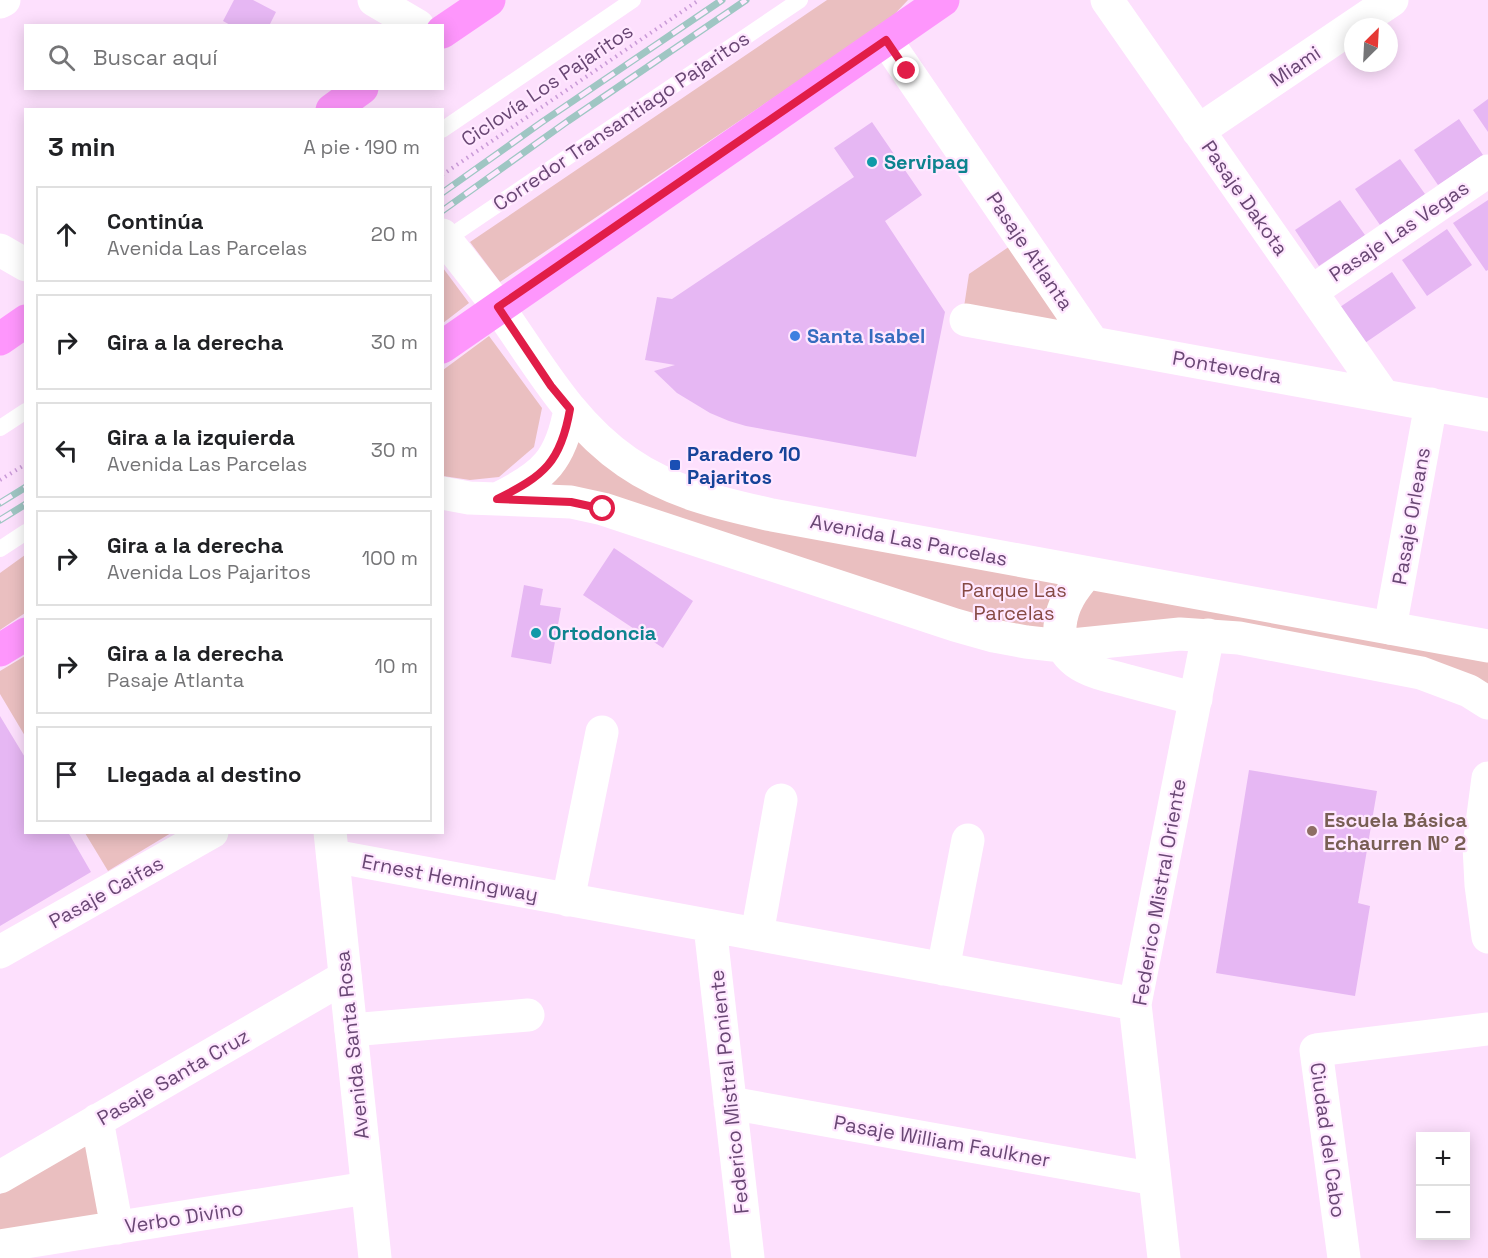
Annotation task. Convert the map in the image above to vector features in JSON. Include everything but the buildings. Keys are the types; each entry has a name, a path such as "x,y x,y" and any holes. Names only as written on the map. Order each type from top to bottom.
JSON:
{"main road":[{"path":"444,31 489,0"},
{"path":"444,346 943,0"},
{"path":"335,108 359,90"},
{"path":"0,339 24,322"},
{"path":"0,650 24,635"}],"street":[{"path":"0,2 4,0"},
{"path":"374,0 415,24"},
{"name":"Pasaje Dakota","path":"1107,0 1383,395"},
{"name":"Miami","path":"1198,131 1392,0"},
{"name":"Pasaje Atlanta","path":"886,40 1093,343"},
{"name":"Pasaje Las Vegas","path":"1311,292 1488,171"},
{"name":"Avenida Las Parcelas","path":"444,239 498,307 551,386 604,443 626,462 652,477 706,499 772,515 1488,646"},
{"path":"0,250 24,264"},
{"name":"Pontevedra","path":"966,320 1431,404 1483,409"},
{"name":"Pasaje Orleans","path":"1390,628 1431,404"},
{"path":"497,499 527,484 541,473 557,451 563,438 570,409"},
{"path":"444,493 469,498 571,502 603,509 955,626 994,636 1062,646 1180,634 1239,638 1421,674 1469,691 1488,703"},
{"path":"1087,573 1069,596 1060,623 1062,646 1076,663 1093,672 1196,699"},
{"name":"Federico Mistral Oriente","path":"1164,1258 1135,1004 1208,635"},
{"path":"568,900 602,732"},
{"path":"1488,778 1479,846 1481,885 1488,936"},
{"path":"757,934 781,800"},
{"name":"Pasaje Caifas","path":"0,952 208,834"},
{"path":"943,969 968,840"},
{"name":"Ernest Hemingway","path":"332,844 568,900 1135,1004"},
{"name":"Avenida Santa Rosa","path":"332,844 375,1258"},
{"name":"Federico Mistral Poniente","path":"710,926 748,1258"},
{"name":"Pasaje Santa Cruz","path":"0,1177 345,977"},
{"path":"351,1030 528,1015"},
{"name":"Ciudad del Cabo","path":"1344,1258 1316,1050 1488,1029"},
{"name":"Pasaje William Faulkner","path":"730,1103 1155,1179"},
{"path":"98,1120 117,1228"},
{"name":"Verbo Divino","path":"0,1246 367,1188"}],"lane":[{"path":"444,129 633,0"},
{"name":"Corredor Transantiago Pajaritos","path":"444,239 800,0"},
{"path":"0,428 24,412"},
{"path":"0,549 24,533"}],"path":[{"name":"Ciclovía Los Pajaritos","path":"444,174 699,0"},
{"path":"0,480 24,465"}],"green space":[{"path":"827,0 908,0 889,20 500,282 470,242"},
{"path":"1013,244 1074,329 964,307 969,274"},
{"path":"444,269 469,303 444,322"},
{"path":"489,336 542,408 534,447 499,477 470,480 444,476 444,369"},
{"name":"Parque Las Parcelas","path":"575,439 609,464 1488,656 1488,695 1438,668 1010,631 910,596 548,483"},
{"path":"24,556 24,614 0,630 0,573"},
{"path":"24,657 24,734 0,694 0,671"},
{"path":"86,834 169,834 108,871"},
{"path":"87,1145 102,1214 0,1232 0,1194"}],"railway":[{"path":"444,192 722,0"},
{"path":"444,210 568,121 746,0"},
{"path":"0,503 24,488"},
{"path":"0,520 24,505"}],"place":[{"name":"Servipag","path":"872,162"},
{"name":"Santa Isabel","path":"795,336"},
{"name":"Paradero 10 Pajaritos","path":"675,465"},
{"name":"Ortodoncia","path":"536,633"},
{"name":"Escuela Básica Echaurren Nº 2","path":"1312,831"}],"route":[{"path":"603,509 571,502 497,499 527,484 550,462 563,438 570,409 551,386 498,307 886,40 907,71"}]}
